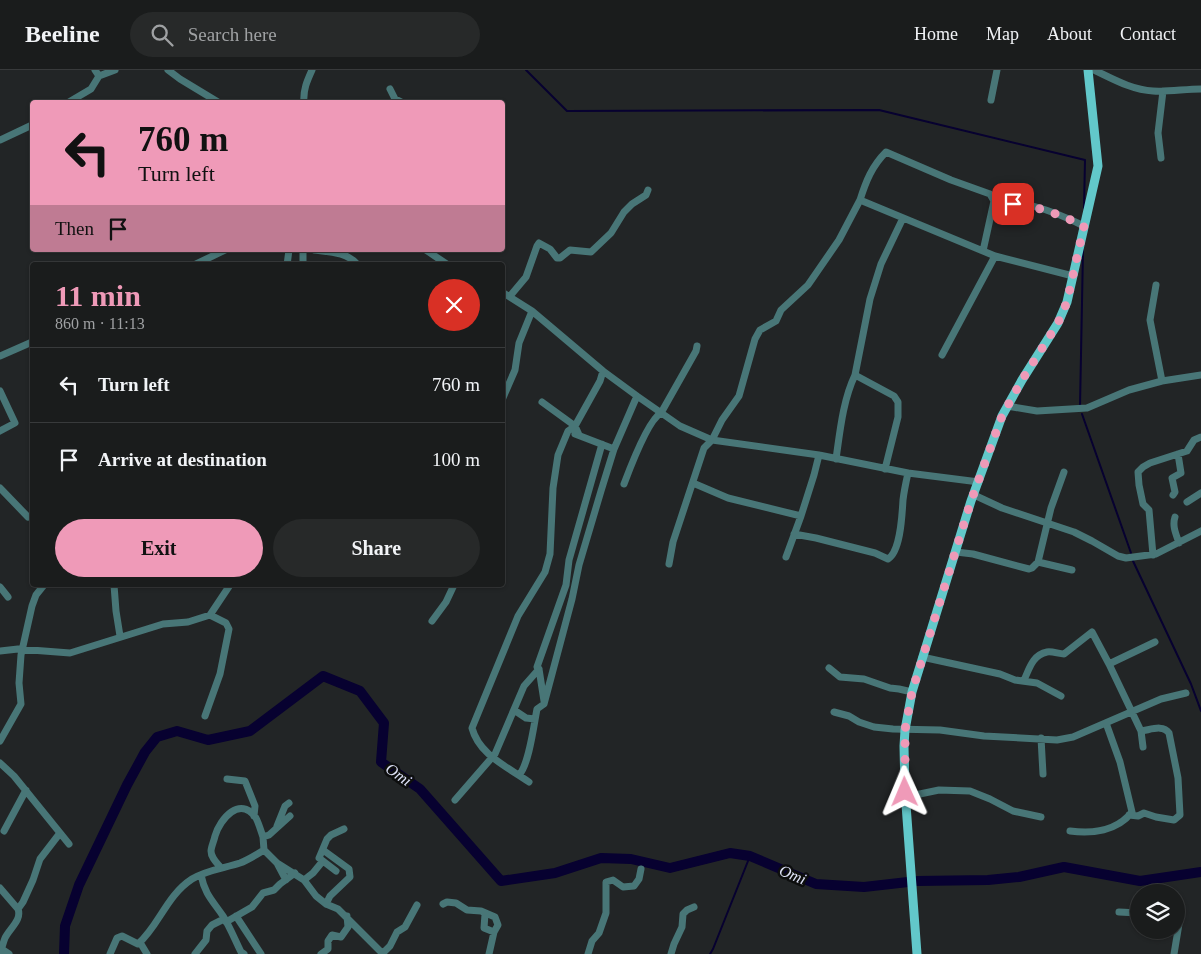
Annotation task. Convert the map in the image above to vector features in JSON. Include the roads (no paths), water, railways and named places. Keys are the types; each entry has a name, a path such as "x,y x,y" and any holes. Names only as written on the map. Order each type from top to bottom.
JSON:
{"main road":[{"path":"917,954 905,792 905,730 912,692 974,495 1002,416 1058,323 1067,302 1098,166 1088,70"}],"street":[{"path":"72,100 91,89 97,73 115,70"},
{"path":"168,70 215,100"},
{"path":"304,100 306,84 312,70"},
{"path":"991,100 997,70"},
{"path":"1094,70 1142,90 1201,89"},
{"path":"390,89 397,100"},
{"path":"1161,158 1158,133 1162,91"},
{"path":"201,100 203,93"},
{"path":"0,140 30,126"},
{"path":"669,564 673,542 704,448 712,440 722,420 739,396 755,338 760,330 776,321 781,310 808,285 839,240 860,200 875,163 886,152 990,194 994,201 983,251"},
{"path":"510,296 526,277 539,243 550,249 557,258 560,258 570,250 591,252 611,233 624,212 646,195 648,190"},
{"path":"860,200 995,256 1073,276"},
{"path":"994,201 1032,206 1061,215 1084,226"},
{"path":"836,459 841,422 855,374 870,299 881,264 903,218"},
{"path":"200,262 221,252"},
{"path":"328,252 341,254 352,258 355,262"},
{"path":"429,252 444,262"},
{"path":"942,355 995,256"},
{"path":"1156,285 1150,320 1162,381"},
{"path":"505,294 532,310 603,371 661,413 680,426 712,440 819,455 908,473 979,482"},
{"path":"505,393 515,370 519,343 532,310"},
{"path":"0,356 30,343"},
{"path":"624,484 648,430 656,416 661,413 696,352 697,346"},
{"path":"529,782 492,758 474,735 472,728 518,616 545,572 550,554 553,488 558,455 568,431 574,426 600,381 603,371"},
{"path":"855,374 894,396 898,402 898,417 885,469"},
{"path":"1007,406 1037,411 1087,408 1104,402 1116,394 1162,381 1201,375"},
{"path":"0,391 15,423 0,431"},
{"path":"519,775 523,772 537,708 544,704 572,599 579,565 614,449 637,396"},
{"path":"542,402 574,426 579,435"},
{"path":"568,431 614,449"},
{"path":"1153,554 1149,510 1144,504 1138,472 1150,464 1187,451 1194,440 1201,437"},
{"path":"544,704 539,669 537,667 566,585 569,560 602,444"},
{"path":"1173,495 1172,478 1181,473 1178,454"},
{"path":"786,557 801,516 819,455"},
{"path":"956,552 973,554 1029,569 1032,568 1038,562 1047,523 1064,472"},
{"path":"794,534 875,553 888,559 894,553 901,526 908,473"},
{"path":"693,483 728,498 801,516"},
{"path":"0,488 28,517"},
{"path":"1187,502 1201,493"},
{"path":"974,495 1002,508 1084,536 1118,556 1126,558 1153,554 1201,531"},
{"path":"1175,517 1173,522 1179,543"},
{"path":"1038,562 1072,570"},
{"path":"0,587 8,597"},
{"path":"0,741 21,704 19,683 21,655 32,606 36,595 42,587"},
{"path":"114,587 120,636"},
{"path":"0,651 23,649 70,652 163,624 188,622 210,615 229,587"},
{"path":"432,621 446,602 453,587"},
{"path":"205,716 220,674 229,629 226,623 210,615"},
{"path":"1024,680 1029,666 1038,657 1047,652 1064,654 1092,632 1141,731 1143,747"},
{"path":"1109,664 1155,642"},
{"path":"922,657 1000,674 1015,680 1037,683 1062,696"},
{"path":"829,668 840,677 864,679 890,688 912,692"},
{"path":"455,800 492,758 524,686 539,669"},
{"path":"834,712 849,716 858,722 874,727 905,730 940,730 984,736 1063,739 1106,723 1131,710 1161,699 1186,693"},
{"path":"514,710 526,718 535,719"},
{"path":"1070,831 1082,832 1108,829 1121,823 1132,812 1128,790 1106,723"},
{"path":"1129,815 1138,816 1144,813 1174,820 1180,815 1178,778 1169,734 1163,728 1141,731"},
{"path":"1041,738 1043,774"},
{"path":"0,763 26,790 69,844"},
{"path":"228,779 245,781 254,804 254,816 263,837 264,850 277,863 304,880 316,896 326,904 338,909 383,953 390,946 397,932 405,927 417,905"},
{"path":"4,831 26,790"},
{"path":"905,792 915,795 939,790 970,791 1013,811 1040,818"},
{"path":"277,826 285,806 289,803"},
{"path":"221,868 210,850 220,822 244,805 254,804"},
{"path":"240,808 254,816"},
{"path":"263,837 269,835 290,816"},
{"path":"336,871 322,862 319,854 331,835 344,829"},
{"path":"9,954 1,950 18,918 18,909 33,880 40,859 60,833"},
{"path":"138,944 145,938 172,896 192,879 241,862 264,850"},
{"path":"323,850 349,869 350,877 330,896 326,904"},
{"path":"304,880 322,862"},
{"path":"277,863 286,880"},
{"path":"588,954 592,941 599,933 606,913 606,882 613,880 623,887 634,886 639,879 641,869"},
{"path":"195,954 206,940 207,931 212,925 225,921 252,907 263,893 274,890 295,873"},
{"path":"201,875 210,900 225,921 241,952 244,954"},
{"path":"0,888 18,909"},
{"path":"443,904 448,902 456,903 467,910 481,911 485,914 484,928 494,932 489,954"},
{"path":"671,954 682,927 683,914 694,907"},
{"path":"1119,912 1130,913"},
{"path":"236,916 261,954"},
{"path":"321,954 330,951 328,941 332,935 341,937 348,927 346,916"},
{"path":"110,954 119,937 140,944 147,954"},
{"path":"1174,954 1177,939"}],"waterway":[{"path":"526,70 567,111 879,110 1085,160 1084,208"},
{"path":"1080,407 1083,250"},
{"path":"1082,414 1131,553"},
{"path":"1133,561 1191,684 1201,711"},
{"name":"Omi","path":"64,954 65,926 79,885 127,785 145,752 157,737 177,731 208,740 250,731 323,676 360,691 384,723 381,762 420,789 501,881 555,873 601,858 631,859 670,868 730,853 750,856 816,884 864,887 908,882"},
{"path":"710,954 750,856"},
{"name":"Omi","path":"917,881 988,880 1019,877 1064,867 1140,881 1201,872"}]}
